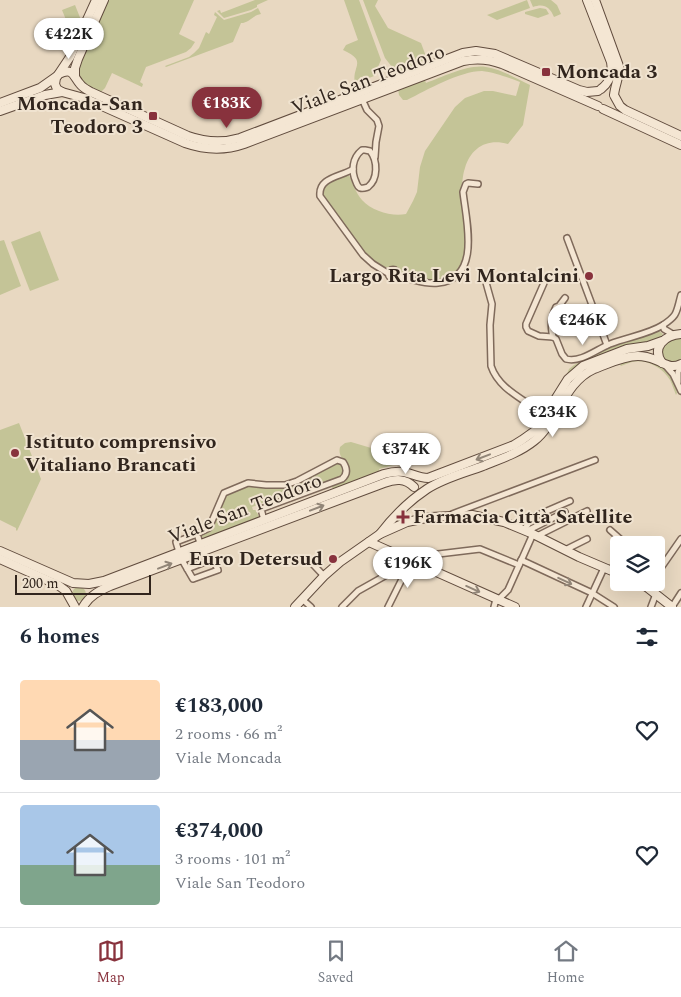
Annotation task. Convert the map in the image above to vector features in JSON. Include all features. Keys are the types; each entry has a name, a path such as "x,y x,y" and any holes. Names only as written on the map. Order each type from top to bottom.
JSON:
{"main road":[{"path":"63,93 73,91 76,86 74,58 96,0"},
{"path":"0,111 42,91 74,58 104,0"},
{"path":"587,0 615,73"},
{"path":"595,0 618,61 615,73 615,100 609,108 600,108 594,98 615,73"},
{"path":"0,103 42,91 89,96 188,136 220,141 240,138 377,90 422,73 463,54 482,51 500,56 579,90 587,92 608,89 624,110 681,136"},
{"name":"Viale San Teodoro","path":"422,73 463,61 488,60 502,64 681,145"},
{"path":"63,93 56,86 55,81 58,75 67,72 76,78 89,96"},
{"path":"413,500 416,494 416,480 437,475 514,445 536,430 568,379 583,366 627,349 648,346 663,341 678,333"},
{"path":"663,341 660,344 658,354 664,364"},
{"path":"295,607 340,562 394,523 413,500 425,490 442,481 516,453 528,446 546,430 575,383 588,372 629,357 642,356 664,364 681,365"},
{"name":"Viale San Teodoro","path":"0,551 67,581 80,584 94,584 181,556 200,544 384,474 406,472 422,478"},
{"path":"422,478 428,482 425,490"},
{"path":"0,559 58,585 66,591 72,602 86,603 100,591 110,586 181,556 393,480 410,482 418,491 425,490"},
{"path":"394,523 447,516 472,515 495,519 530,533 610,571"},
{"path":"369,542 496,603 515,607"},
{"path":"72,602 69,594 71,589 73,586 80,584 89,590 90,594 86,603"},
{"path":"654,591 672,607"}],"street":[{"path":"361,96 367,110 379,122 380,126 374,158 376,173 369,186 359,187 354,176 354,160 359,152 368,150 376,142"},
{"path":"368,150 374,158"},
{"path":"353,169 324,182 320,188 320,196 363,255 373,264 408,279 428,283 450,280 462,269 467,258 468,241 463,192 466,184 478,184"},
{"path":"343,174 354,176"},
{"path":"567,238 607,345"},
{"path":"485,280 492,304 490,332 492,370 503,385 545,416"},
{"path":"544,283 526,325 528,332 539,336 553,337 558,341 563,357 568,360 578,359 607,345 664,327 676,314 681,295"},
{"path":"553,337 550,326 551,320 556,307 565,298"},
{"path":"664,327 678,333"},
{"path":"663,341 665,337 664,327"},
{"path":"664,364 673,374 681,391"},
{"path":"679,385 678,372 681,365"},
{"path":"187,569 213,559 218,570 193,579 187,569 181,556 176,542 209,528 224,493 248,483 285,485 336,460 343,462 346,474 342,479 261,509 264,520"},
{"path":"447,516 595,460"},
{"path":"327,485 331,494"},
{"path":"496,603 508,590 530,533 533,517 570,501"},
{"path":"530,533 587,511"},
{"path":"530,533 565,512"},
{"path":"610,530 617,536"},
{"path":"197,534 200,544"},
{"path":"565,550 587,539"},
{"path":"665,562 681,539"},
{"path":"342,607 358,590 406,564 430,555 480,549 520,562 592,593 614,607"},
{"path":"308,559 324,576"},
{"path":"390,607 407,569 413,562"},
{"path":"586,607 606,569 610,567"},
{"path":"672,607 681,593"},
{"path":"651,607 656,594"},
{"path":"302,599 311,607"}],"green space":[{"path":"108,0 194,0 179,34 195,42 186,52 146,67 140,82 143,84 142,87 112,73 105,88 100,93 81,79 79,70"},
{"path":"255,0 268,0 251,10 224,18 217,11 220,10 221,13"},
{"path":"344,0 359,0 381,60 374,76 359,82 360,84 356,86 357,62 351,54 343,50 346,45 358,40"},
{"path":"363,0 378,0 375,6 388,28 421,43 427,59 418,63 426,83 471,67 486,67 530,85 523,125 508,144 501,142 487,143 476,150 468,161 460,191 466,230 464,259 456,272 448,278 446,276 442,278 442,280 429,281 405,276 394,267 385,267 368,258 324,198 322,191 325,184 349,175 358,194 366,204 395,215 406,214 417,192 420,167 425,151 455,107 465,98 484,91 516,96 520,82 501,75 482,71 473,72 403,100 399,95 395,70 385,58"},
{"path":"527,0 530,8 497,20 487,15"},
{"path":"530,0 551,0 557,5 561,14 554,17 546,7 540,5 533,7"},
{"path":"75,5 81,20 69,45 57,44 56,42 62,39 63,41 69,39 68,34 71,32 62,10"},
{"path":"258,8 261,14 241,23 233,42 165,66 189,57 199,48 206,32 209,34 217,17 214,15 215,12 224,20"},
{"path":"540,8 546,9 549,14 538,18 525,14 525,12"},
{"path":"40,231 59,280 30,291 11,242"},
{"path":"4,240 21,286 0,295 0,241"},
{"path":"659,331 663,334 656,340 601,354 586,361 567,374 574,365 614,345"},
{"path":"681,337 681,361 673,364 663,359 661,347 665,342"},
{"path":"635,359 651,362 668,372 675,385 676,395 667,375 653,365 637,361 620,365"},
{"name":"Istituto comprensivo Vitaliano Brancati","path":"19,423 41,479 17,531 16,528 0,520 0,430"},
{"path":"351,442 378,450 402,465 393,465 379,469 380,472 333,489 333,485 349,473 340,454 340,447 345,443"},
{"path":"337,463 342,464 344,469 338,478 321,485 319,481 252,507 253,510 256,510 258,519 205,538 202,537 202,534 211,531 226,495 248,486 277,487"},
{"path":"76,587 82,587 86,594 82,601 76,601 72,597 72,591"}],"place":[{"name":"Moncada 3","path":"546,72"},
{"name":"Moncada-San Teodoro 3","path":"153,116"},
{"name":"Largo Rita Levi Montalcini","path":"589,276"},
{"name":"Istituto comprensivo Vitaliano Brancati","path":"15,453"},
{"name":"Farmacia Città Satellite","path":"403,517"},
{"name":"Euro Detersud","path":"333,559"}]}
